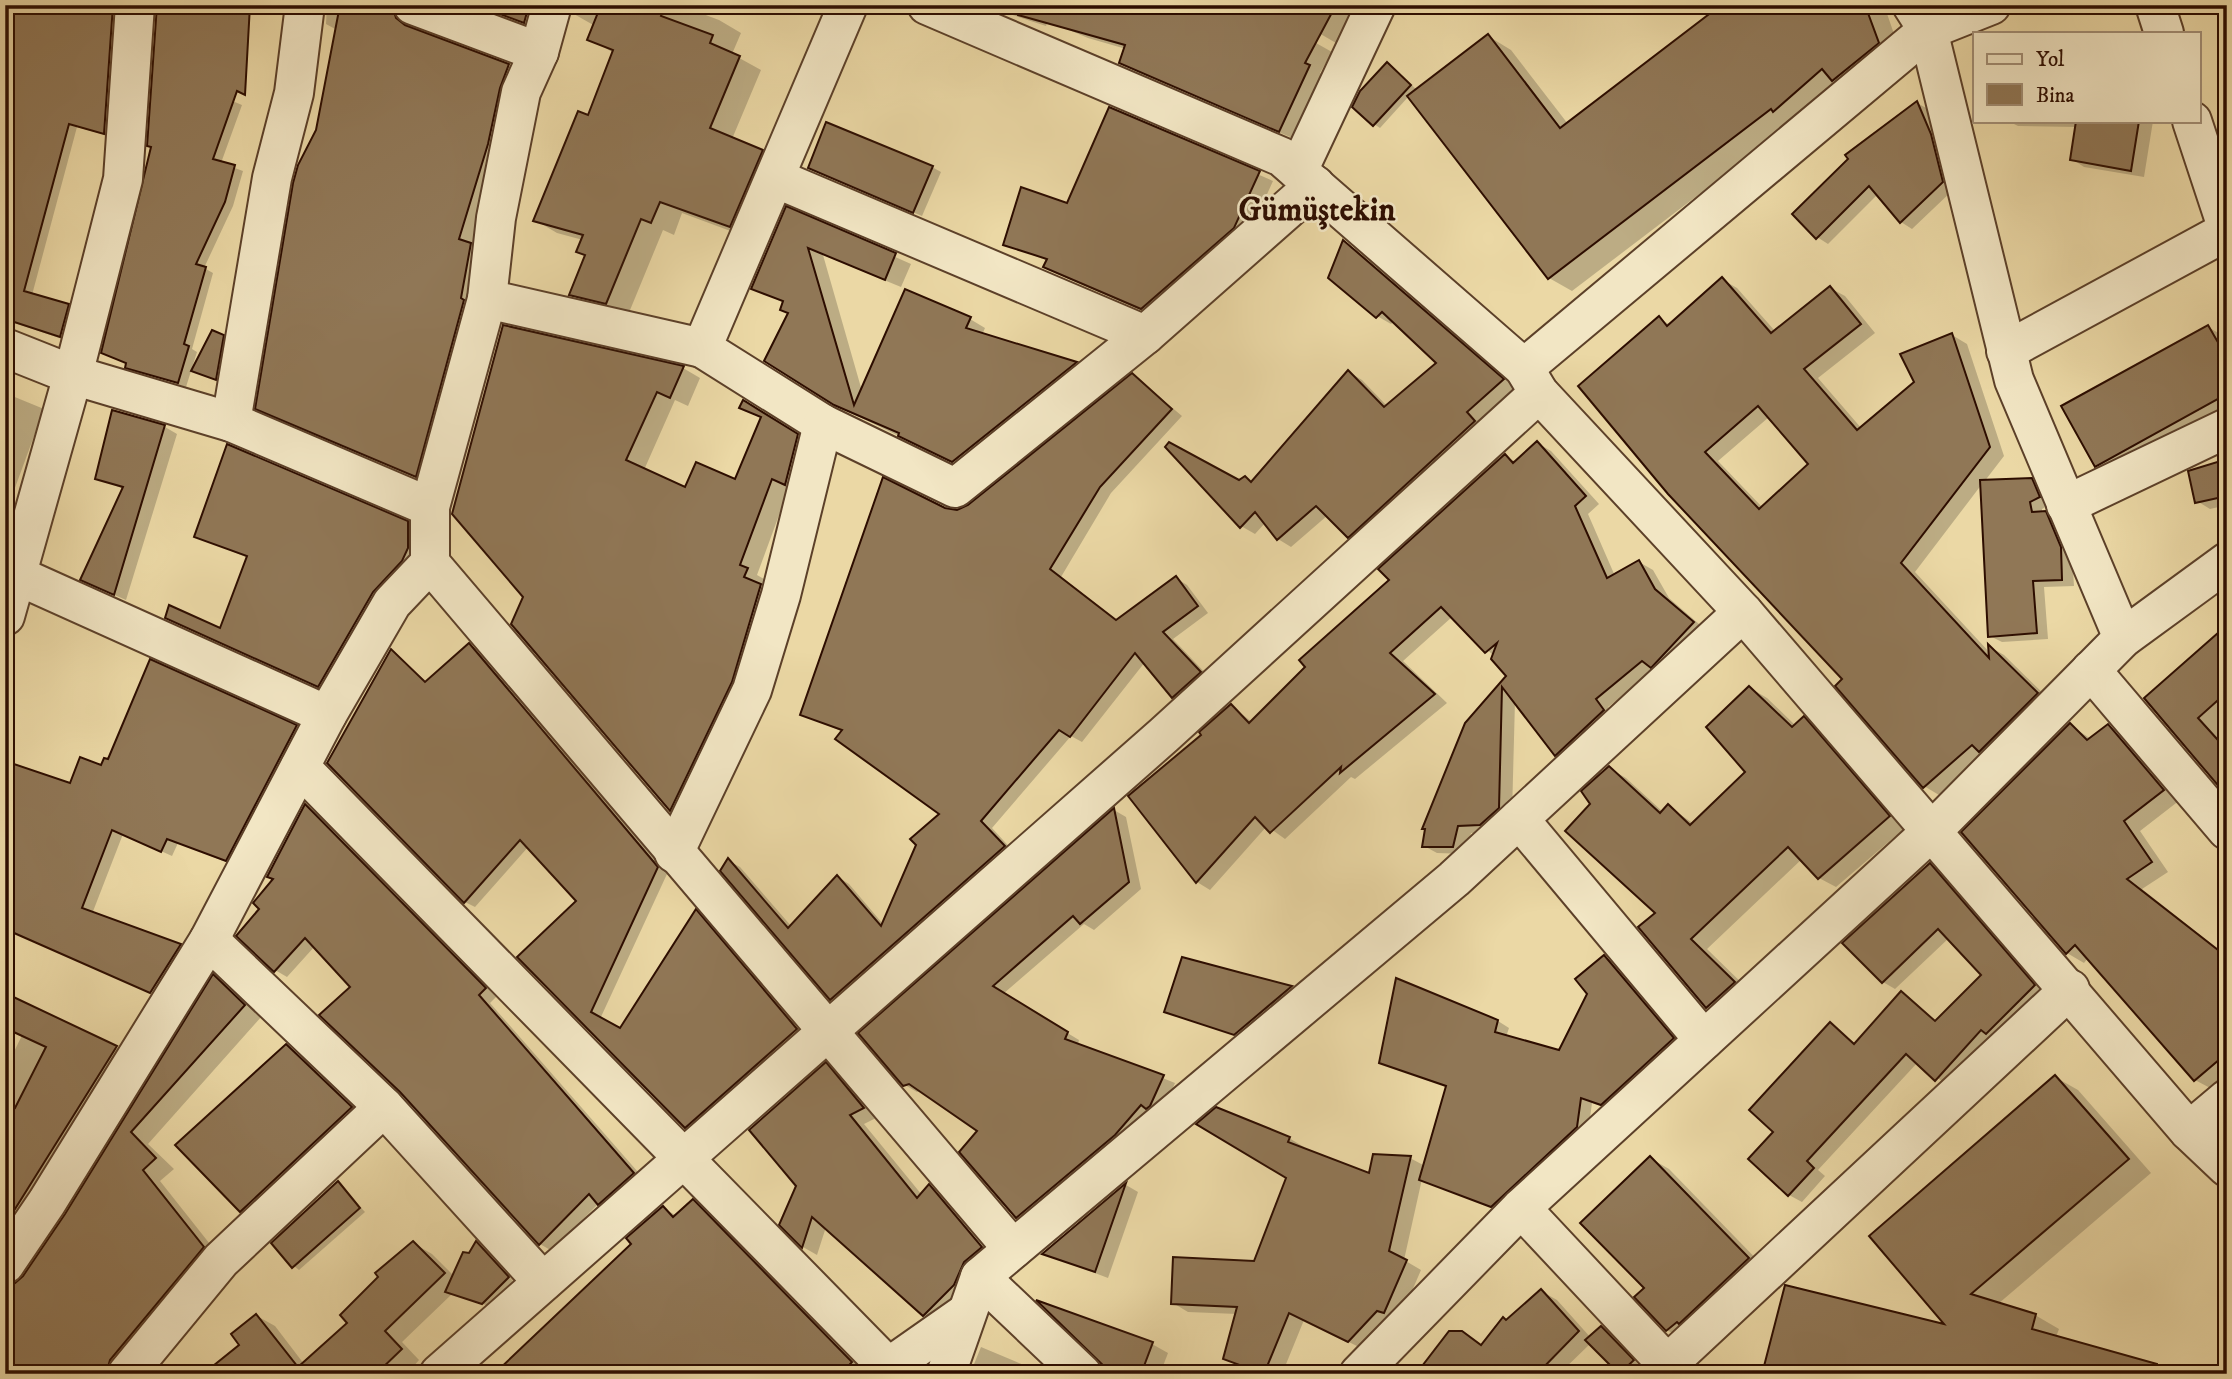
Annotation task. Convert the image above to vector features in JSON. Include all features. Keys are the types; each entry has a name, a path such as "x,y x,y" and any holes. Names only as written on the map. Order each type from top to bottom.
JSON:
{"street":[{"path":"5,616 10,571 73,376 123,180 135,5"},
{"path":"231,422 272,178 293,93 305,5"},
{"path":"413,5 539,52"},
{"path":"552,5 539,52 522,92 496,218 486,299 430,507 430,564 674,853 828,1028 1013,1249"},
{"path":"702,348 848,5"},
{"path":"927,5 1282,157 1532,380 1743,612 2070,989 2189,1131 2227,1167"},
{"path":"486,299 702,348 823,425 955,488 1144,335 1306,178 1376,5"},
{"path":"439,1374 828,1028 1164,735 1532,380 1920,18 1991,5"},
{"path":"2155,5 2164,32"},
{"path":"1920,18 2014,380 2123,638"},
{"path":"2006,351 2227,229 2192,122"},
{"path":"775,178 1144,335"},
{"path":"5,348 73,376 231,422 430,507"},
{"path":"674,853 752,690 781,595 823,425"},
{"path":"2066,505 2227,428"},
{"path":"1359,1374 1521,1208 1933,830 2123,638 2227,562"},
{"path":"5,1264 47,1202 209,940 327,715 392,603 430,564"},
{"path":"10,571 327,715"},
{"path":"946,1374 980,1277 1454,879 1743,612"},
{"path":"2091,670 2227,830"},
{"path":"300,767 892,1372 966,1313"},
{"path":"1519,819 1704,1040"},
{"path":"209,940 384,1107 543,1282"},
{"path":"1521,1208 1673,1371 1698,1336 2070,989"},
{"path":"2189,1131 2227,1099"},
{"path":"127,1374 222,1259 384,1107"},
{"path":"980,1277 1082,1374"}],"building":[{"path":"5,5 113,5 104,134 69,124 24,291 69,304 60,337 5,319"},
{"path":"157,5 250,5 245,95 237,91 213,159 235,165 225,202 196,264 206,267 184,344 189,346 178,383 125,368 126,363 101,353 151,147 147,146"},
{"path":"340,5 392,5 396,18 405,25 509,64 459,239 471,243 461,298 464,300 416,477 255,409 293,183 298,165 316,130"},
{"path":"476,5 529,5 524,23"},
{"path":"601,5 665,5 661,16 713,35 710,43 740,56 710,128 763,150 730,227 660,202 651,223 641,219 606,304 569,295 585,255 576,252 583,235 533,221 578,111 588,115 613,50 587,40"},
{"path":"1020,5 1336,5 1305,63 1310,65 1279,132 1119,63 1125,45 1018,15"},
{"path":"1721,5 1865,5 1879,43 1832,81 1822,69 1773,112 1771,109 1548,279 1407,96 1488,34 1560,128"},
{"path":"1387,62 1411,85 1373,126 1352,107 1360,91"},
{"path":"1917,101 1931,134 1943,182 1900,223 1869,186 1816,239 1792,214 1848,159 1845,155"},
{"path":"1109,107 1260,171 1234,228 1141,309 1043,267 1047,259 1003,245 1021,187 1067,203"},
{"path":"826,122 933,166 913,213 808,168"},
{"path":"2076,122 2139,122 2131,171 2070,160"},
{"path":"786,206 896,253 885,280 808,248 854,405 905,289 971,317 966,328 1077,362 952,462 898,436 899,433 834,405 764,361 788,313 780,310 783,301 751,289"},
{"path":"1343,240 1504,379 1467,412 1475,421 1348,538 1316,506 1277,540 1255,512 1240,528 1165,447 1169,442 1239,480 1245,476 1251,482 1348,370 1384,407 1436,363 1382,312 1376,318 1328,278"},
{"path":"1722,277 1771,333 1830,286 1861,324 1804,369 1857,430 1914,382 1900,354 1952,333 1990,447 1901,563 1989,658 1988,644 2038,693 1979,752 1972,745 1923,788 1835,686 1842,679 1668,494 1578,386 1659,316 1667,326","holes":["1758,406 1808,464 1759,509 1705,452"]},
{"path":"503,325 684,366 670,398 657,392 626,460 685,487 696,462 735,479 761,417 739,408 743,400 798,434 785,485 772,479 740,565 748,568 744,577 761,584 732,682 670,811 511,624 523,597 452,514"},
{"path":"2208,325 2227,358 2227,394 2095,467 2061,406"},
{"path":"212,330 224,335 216,380 191,371"},
{"path":"1132,373 1172,409 1100,487 1050,569 1116,620 1176,576 1198,606 1163,632 1201,672 1172,698 1135,653 1070,737 1059,730 981,821 1005,846 830,1000 720,871 728,858 788,928 837,875 881,926 916,845 910,839 939,814 835,739 842,730 800,715 883,477 945,508 957,510 968,505"},
{"path":"112,410 165,425 114,595 80,580 123,487 95,479"},
{"path":"1537,441 1586,496 1575,506 1607,578 1639,560 1655,589 1694,622 1651,668 1642,661 1596,699 1604,710 1555,756 1502,687 1499,808 1480,825 1458,826 1453,847 1422,847 1425,829 1422,829 1465,723 1506,676 1491,659 1497,643 1485,653 1441,607 1390,653 1435,694 1340,773 1341,767 1270,833 1255,817 1196,883 1128,796 1201,735 1199,732 1231,704 1249,723 1305,667 1299,660 1389,580 1378,569 1505,454 1513,463"},
{"path":"227,444 408,521 408,548 402,561 373,592 318,687 165,618 169,605 220,628 247,556 194,537"},
{"path":"2227,459 2227,496 2195,503 2188,471"},
{"path":"2032,478 2040,497 2030,502 2032,512 2046,511 2061,547 2062,580 2033,581 2037,633 1988,637 1980,480"},
{"path":"2227,625 2227,692 2198,718 2227,750 2227,796 2144,698"},
{"path":"469,643 658,867 591,1012 620,1028 696,909 797,1029 685,1128 517,957 576,901 520,840 464,903 327,763 391,649 425,682"},
{"path":"150,659 297,725 226,861 167,839 161,852 112,830 82,908 181,944 150,993 5,929 5,761 70,783 80,757 101,765 104,758 108,759"},
{"path":"1749,686 1792,727 1804,716 1890,816 1818,879 1788,847 1691,939 1735,982 1706,1008 1638,927 1655,913 1565,831 1590,804 1581,791 1609,766 1660,813 1668,804 1690,825 1745,772 1706,727"},
{"path":"2070,723 2087,740 2108,724 2164,790 2124,821 2152,862 2127,879 2227,957 2227,1053 2194,1081 2075,945 2066,954 1961,832"},
{"path":"305,804 486,988 479,995 634,1173 598,1205 589,1194 539,1245 400,1092 319,1015 350,987 305,938 274,972 236,936 259,909 253,903 273,879 267,877"},
{"path":"1114,808 1129,882 1080,924 1073,916 993,986 1068,1032 1065,1039 1164,1075 1150,1106 1146,1109 1141,1105 1115,1135 1016,1218 959,1152 977,1131 909,1084 903,1086 858,1033"},
{"path":"1930,863 2035,985 1986,1034 1981,1030 1935,1081 1906,1054 1807,1161 1814,1168 1788,1196 1748,1159 1773,1132 1749,1110 1830,1022 1854,1044 1901,991 1935,1021 1981,975 1938,929 1882,983 1842,943"},
{"path":"1604,955 1674,1038 1601,1105 1581,1098 1577,1127 1491,1207 1419,1180 1446,1086 1379,1063 1396,978 1498,1020 1495,1032 1559,1050 1587,994 1575,979"},
{"path":"1182,957 1292,986 1234,1035 1164,1012"},
{"path":"213,974 245,1005 131,1132 156,1158 143,1170 204,1247 110,1360 106,1374 5,1374 5,1286 15,1283 23,1276 65,1214"},
{"path":"5,993 117,1046 5,1225 5,1104 15,1108 46,1047 5,1028"},
{"path":"286,1044 352,1107 240,1212 175,1145"},
{"path":"826,1062 864,1108 850,1115 917,1198 929,1184 982,1247 964,1262 954,1285 923,1316 812,1217 802,1248 779,1225 796,1186 749,1130"},
{"path":"2055,1075 2129,1159 1971,1294 2036,1314 2032,1329 2157,1364 2156,1374 1762,1374 1785,1285 1944,1324 1869,1236"},
{"path":"1216,1107 1290,1137 1288,1142 1369,1173 1373,1154 1411,1156 1389,1251 1407,1260 1384,1313 1377,1311 1348,1342 1289,1313 1264,1374 1223,1359 1237,1307 1171,1304 1173,1257 1254,1261 1286,1178 1196,1124"},
{"path":"1650,1156 1749,1258 1679,1324 1677,1322 1666,1331 1634,1297 1644,1288 1580,1223"},
{"path":"338,1181 360,1208 292,1268 271,1243"},
{"path":"1126,1183 1095,1272 1042,1254"},
{"path":"693,1199 852,1362 841,1374 494,1374 631,1244 626,1238 663,1206 673,1217"},
{"path":"413,1241 445,1273 385,1331 402,1349 376,1374 203,1374 239,1345 231,1334 256,1314 298,1367 347,1323 340,1315 378,1277 375,1273"},
{"path":"476,1241 509,1277 482,1304 445,1292 463,1252 469,1253"},
{"path":"1541,1289 1579,1331 1537,1374 1416,1374 1449,1331 1462,1331 1481,1345 1503,1317 1506,1320"},
{"path":"1036,1300 1153,1342 1141,1374 1112,1374"},
{"path":"1601,1326 1634,1360 1619,1374 1585,1340"}],"district":[{"name":"Gümüştekin","path":"1317,210"}]}
